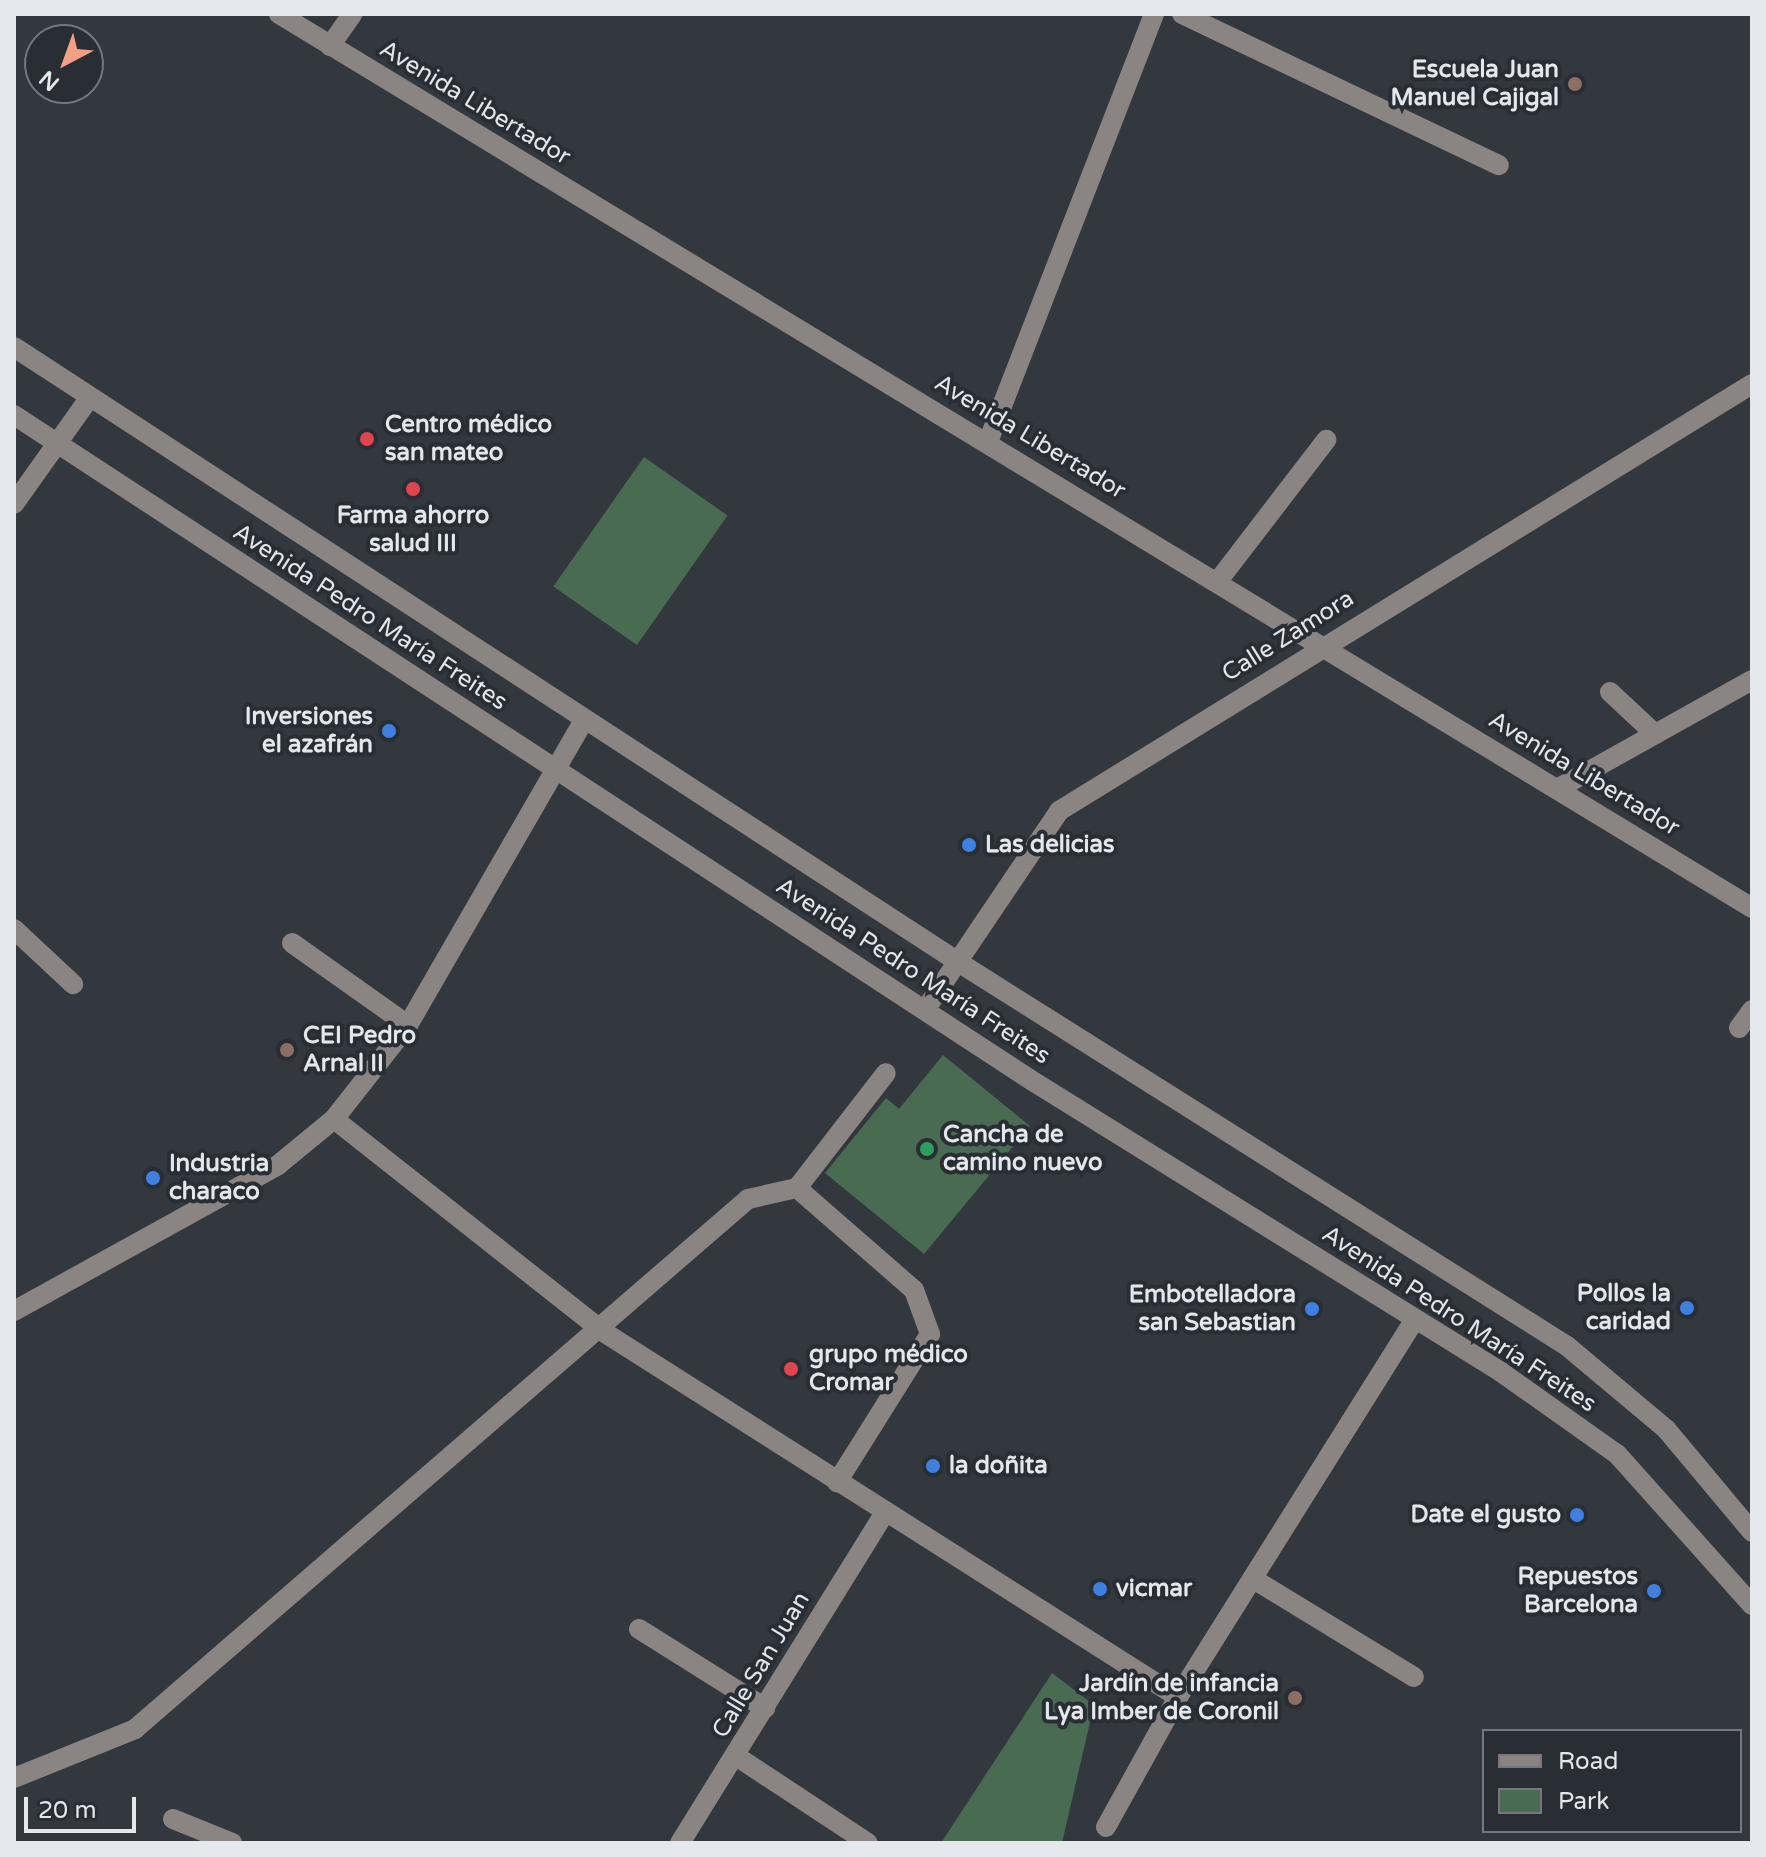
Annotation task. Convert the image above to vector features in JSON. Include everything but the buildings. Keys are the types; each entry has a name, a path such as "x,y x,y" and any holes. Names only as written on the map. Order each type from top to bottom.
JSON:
{"street":[{"name":"Avenida Libertador","path":"279,14 1322,644 1752,908"},
{"path":"330,46 352,14"},
{"path":"988,442 1154,14"},
{"path":"1182,14 1499,165"},
{"name":"Avenida Pedro María Freites","path":"14,347 955,960 1567,1346 1666,1429 1752,1532"},
{"name":"Calle Zamora","path":"925,1010 955,960 1059,811 1322,644 1752,384"},
{"path":"14,504 90,397"},
{"name":"Avenida Pedro María Freites","path":"14,415 925,1010 1415,1319 1617,1454 1752,1605"},
{"path":"1218,581 1326,440"},
{"path":"1557,789 1752,680"},
{"path":"1610,692 1655,734"},
{"path":"14,1311 278,1165 334,1119 408,1025 584,720"},
{"path":"14,929 73,984"},
{"path":"292,943 408,1025"},
{"path":"1739,1028 1752,1010"},
{"path":"14,1778 135,1729 602,1331 748,1199 797,1188 886,1073"},
{"path":"334,1119 602,1331 1178,1697"},
{"path":"797,1188 914,1290 930,1334 837,1482"},
{"path":"1106,1827 1178,1697 1255,1580 1415,1319"},
{"name":"Calle San Juan","path":"680,1843 885,1512"},
{"path":"1255,1580 1414,1677"},
{"path":"639,1629 765,1708"},
{"path":"736,1756 868,1843"},
{"path":"173,1819 232,1843"}],"green space":[{"path":"644,457 728,516 637,645 553,586"},
{"name":"Cancha de camino nuevo","path":"943,1055 1030,1126 924,1254 825,1173 886,1098 899,1109"},
{"path":"1052,1673 1094,1705 1062,1843 941,1843"}],"place":[{"name":"Escuela Juan Manuel Cajigal","path":"1575,84"},
{"name":"Centro médico san mateo","path":"367,439"},
{"name":"Farma ahorro salud III","path":"413,489"},
{"name":"Inversiones el azafrán","path":"389,731"},
{"name":"Las delicias","path":"969,845"},
{"name":"CEI Pedro Arnal II","path":"287,1050"},
{"name":"Cancha de camino nuevo","path":"927,1149"},
{"name":"Industria characo","path":"153,1178"},
{"name":"Pollos la caridad","path":"1687,1308"},
{"name":"Embotelladora san Sebastian","path":"1312,1309"},
{"name":"grupo médico Cromar","path":"791,1369"},
{"name":"la doñita","path":"933,1466"},
{"name":"Date el gusto","path":"1577,1515"},
{"name":"vicmar","path":"1100,1589"},
{"name":"Repuestos Barcelona","path":"1654,1591"},
{"name":"Jardín de infancia Lya Imber de Coronil","path":"1295,1698"}]}
